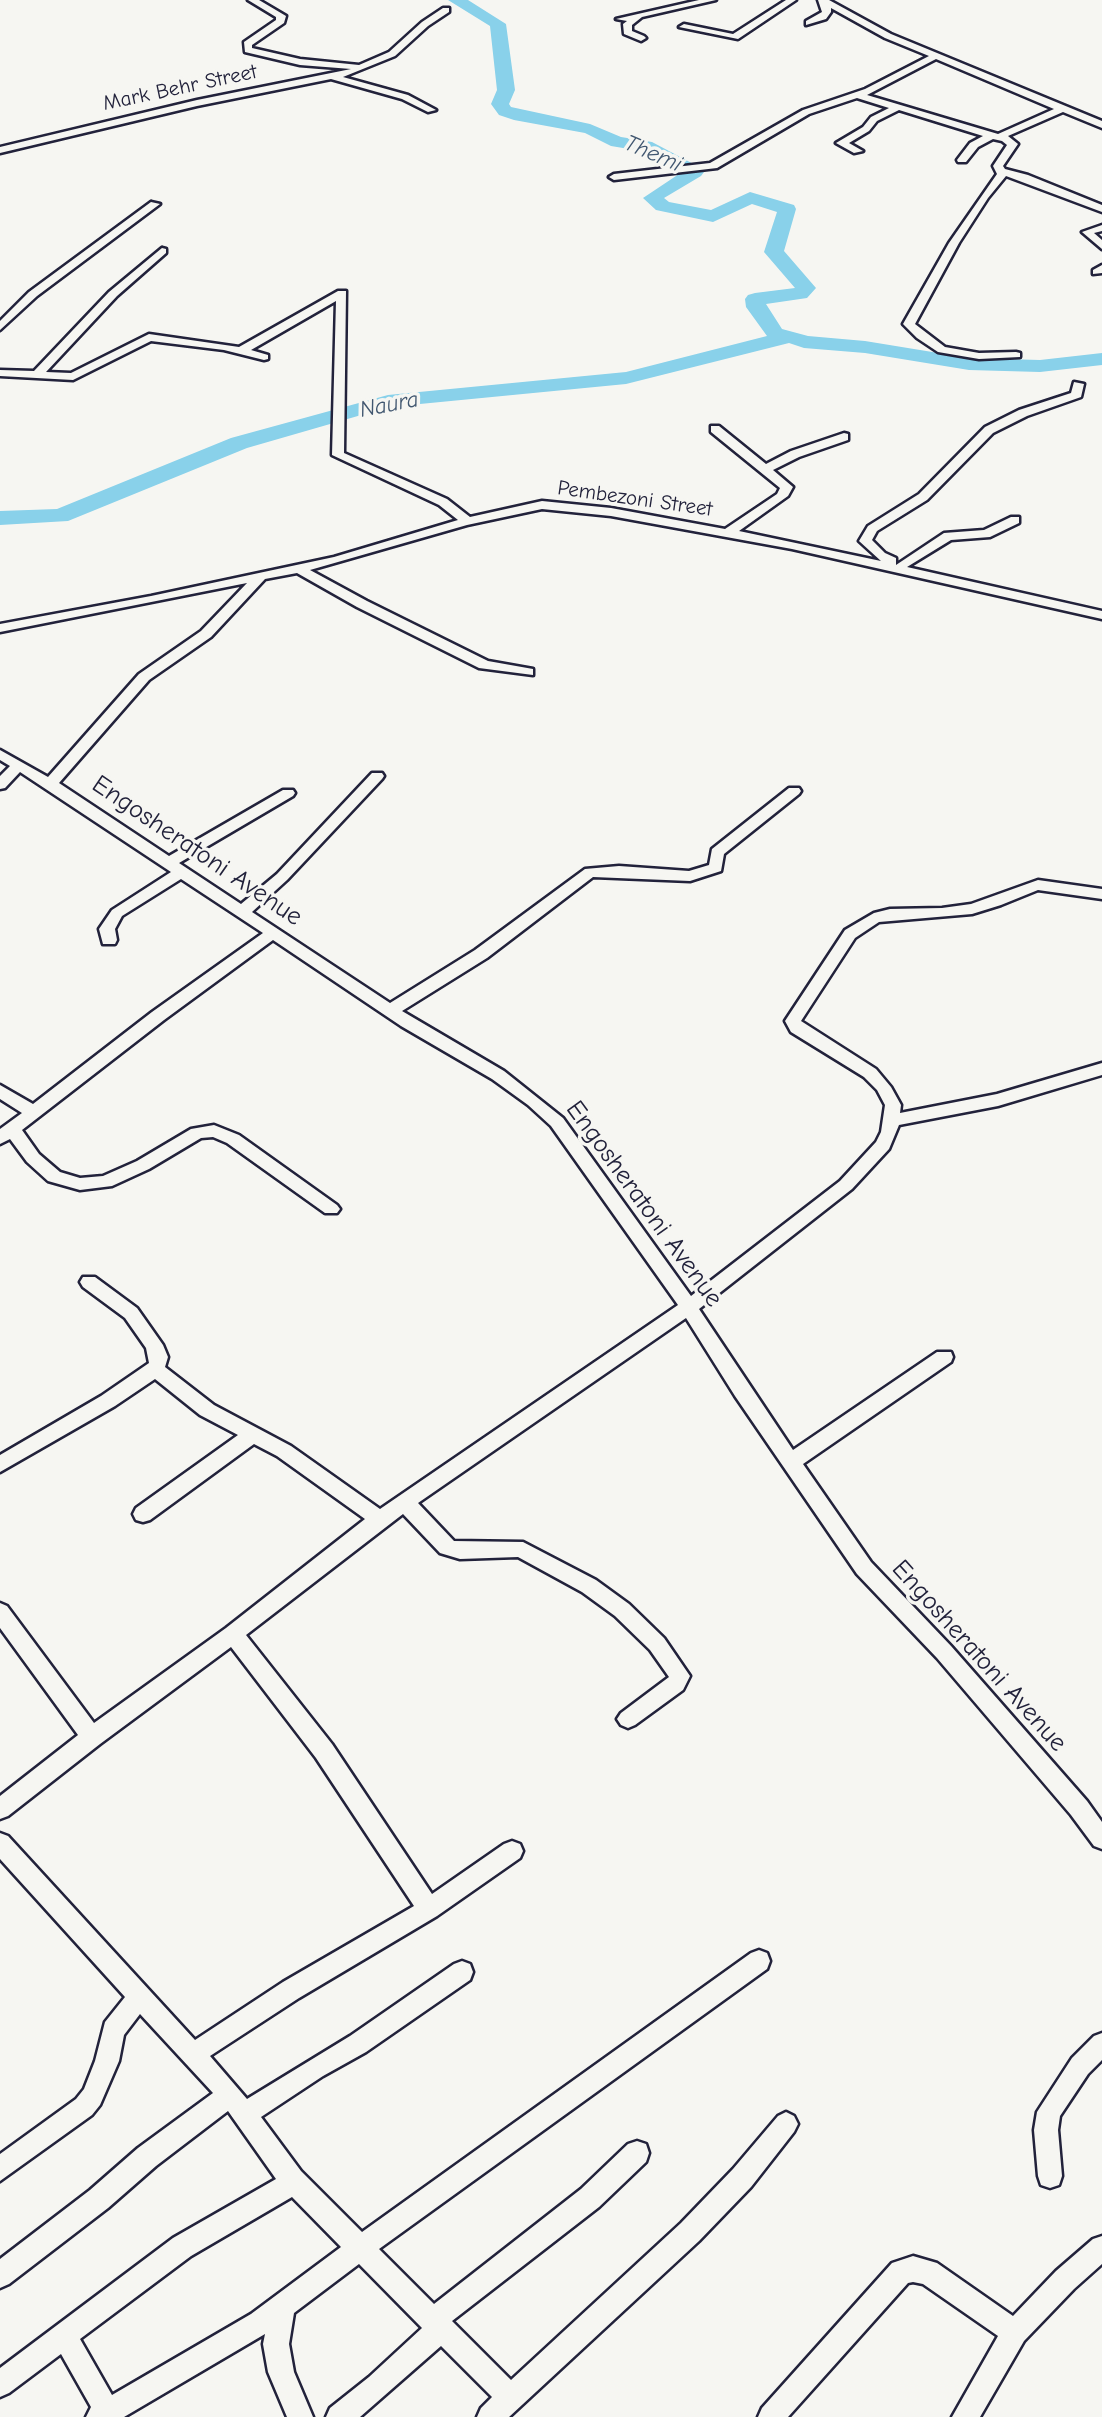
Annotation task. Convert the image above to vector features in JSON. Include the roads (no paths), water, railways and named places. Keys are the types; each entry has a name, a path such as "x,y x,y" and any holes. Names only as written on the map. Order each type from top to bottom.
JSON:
{"street":[{"path":"252,0 282,16 282,21 247,44 248,50 300,62 368,67"},
{"path":"621,19 712,0"},
{"path":"684,27 735,37 792,0"},
{"path":"809,23 823,17 827,12 823,1"},
{"path":"823,1 869,27 1102,125"},
{"name":"Mark Behr Street","path":"0,150 184,106 334,77 368,67 392,54 425,24 446,10"},
{"path":"638,16 628,24 626,32 641,38"},
{"path":"614,177 713,166 806,112 858,95 936,55"},
{"path":"334,77 405,97 431,110"},
{"path":"858,95 996,136 1013,144 998,166 1003,172 1024,177 1102,209"},
{"path":"858,151 841,143 866,129 874,119 898,107"},
{"path":"962,160 974,145 1064,108"},
{"path":"1003,172 954,243 909,324 942,350 979,356 1016,355"},
{"path":"1083,201 1102,195"},
{"path":"0,327 33,294 155,204"},
{"path":"1102,228 1087,232 1102,246"},
{"path":"36,376 113,294 162,251"},
{"path":"241,351 342,293 338,455 443,502 468,520"},
{"path":"0,373 62,378 81,374 149,337 180,339 264,357"},
{"path":"1015,520 986,534 948,536 906,567 880,556 869,547 866,536 872,529 923,497 989,430 1023,413 1077,395 1078,384"},
{"path":"715,429 787,487 786,491 728,533"},
{"path":"765,469 795,454 844,437"},
{"name":"Pembezoni Street","path":"0,628 337,560 468,520 542,505 563,506 728,533 906,567 1102,615"},
{"path":"298,568 437,643 484,665 528,672"},
{"path":"50,784 144,677 206,634 260,577"},
{"name":"Engosheratoni Avenue","path":"0,754 50,784 390,1011 498,1075 556,1122 611,1194 864,1568 944,1652 1079,1808 1102,1839"},
{"path":"0,785 19,764"},
{"path":"241,913 291,868 377,776"},
{"path":"390,1011 481,954 590,872 619,871 690,876 707,873 716,868 717,852 793,790"},
{"path":"109,940 107,929 117,914 175,867 288,793"},
{"path":"0,1808 233,1634 380,1519 689,1307 846,1185 883,1145 893,1105 883,1087 870,1073 797,1028 793,1021 850,934 874,918 890,914 942,913 972,909 1038,885 1102,894"},
{"path":"272,933 6,1133 54,1177 80,1185 106,1182 143,1165 197,1133 214,1131 233,1139 331,1209"},
{"path":"890,1120 998,1100 1102,1069"},
{"path":"0,1091 33,1112"},
{"path":"0,1464 108,1401 155,1369 159,1357 131,1313 89,1282"},
{"path":"792,1461 944,1357"},
{"path":"155,1369 207,1410 284,1451 380,1519"},
{"path":"144,1514 253,1435"},
{"path":"405,1503 447,1547 453,1550 523,1550 589,1586 622,1610 657,1644 680,1676 676,1684 628,1720"},
{"path":"0,1612 92,1737"},
{"path":"233,1634 324,1751 429,1909"},
{"path":"0,1843 237,2105 294,2182 511,2398"},
{"path":"192,2055 291,1990 429,1909 512,1851"},
{"path":"65,2337 103,2414 260,2323 759,1961"},
{"path":"0,2275 99,2199 146,2157 237,2105 358,2044 462,1972"},
{"path":"0,2169 84,2107 92,2097 107,2062 113,2030 139,1997"},
{"path":"1050,2176 1046,2130 1049,2112 1080,2066 1102,2044"},
{"path":"490,2417 690,2232 742,2178 786,2124"},
{"path":"339,2417 378,2386 479,2282 590,2198 637,2153"},
{"path":"0,2384 182,2247 294,2182"},
{"path":"965,2417 1015,2332 1065,2280 1102,2248"},
{"path":"771,2417 901,2272 913,2269 928,2272 1015,2332"},
{"path":"282,2305 276,2344 281,2372 300,2417"}],"waterway":[{"name":"Themi","path":"456,0 498,24 506,90 500,104 505,111 590,129 617,142 646,146 695,172 652,198 663,206 713,216 750,198 787,209 774,252 806,288 800,294 755,299 756,307 776,334 791,336"},
{"name":"Naura","path":"0,518 60,516 239,443 388,401 626,378 791,336"},
{"name":"Themi","path":"791,336 804,342 865,347 969,364 1040,366 1102,359"}]}
